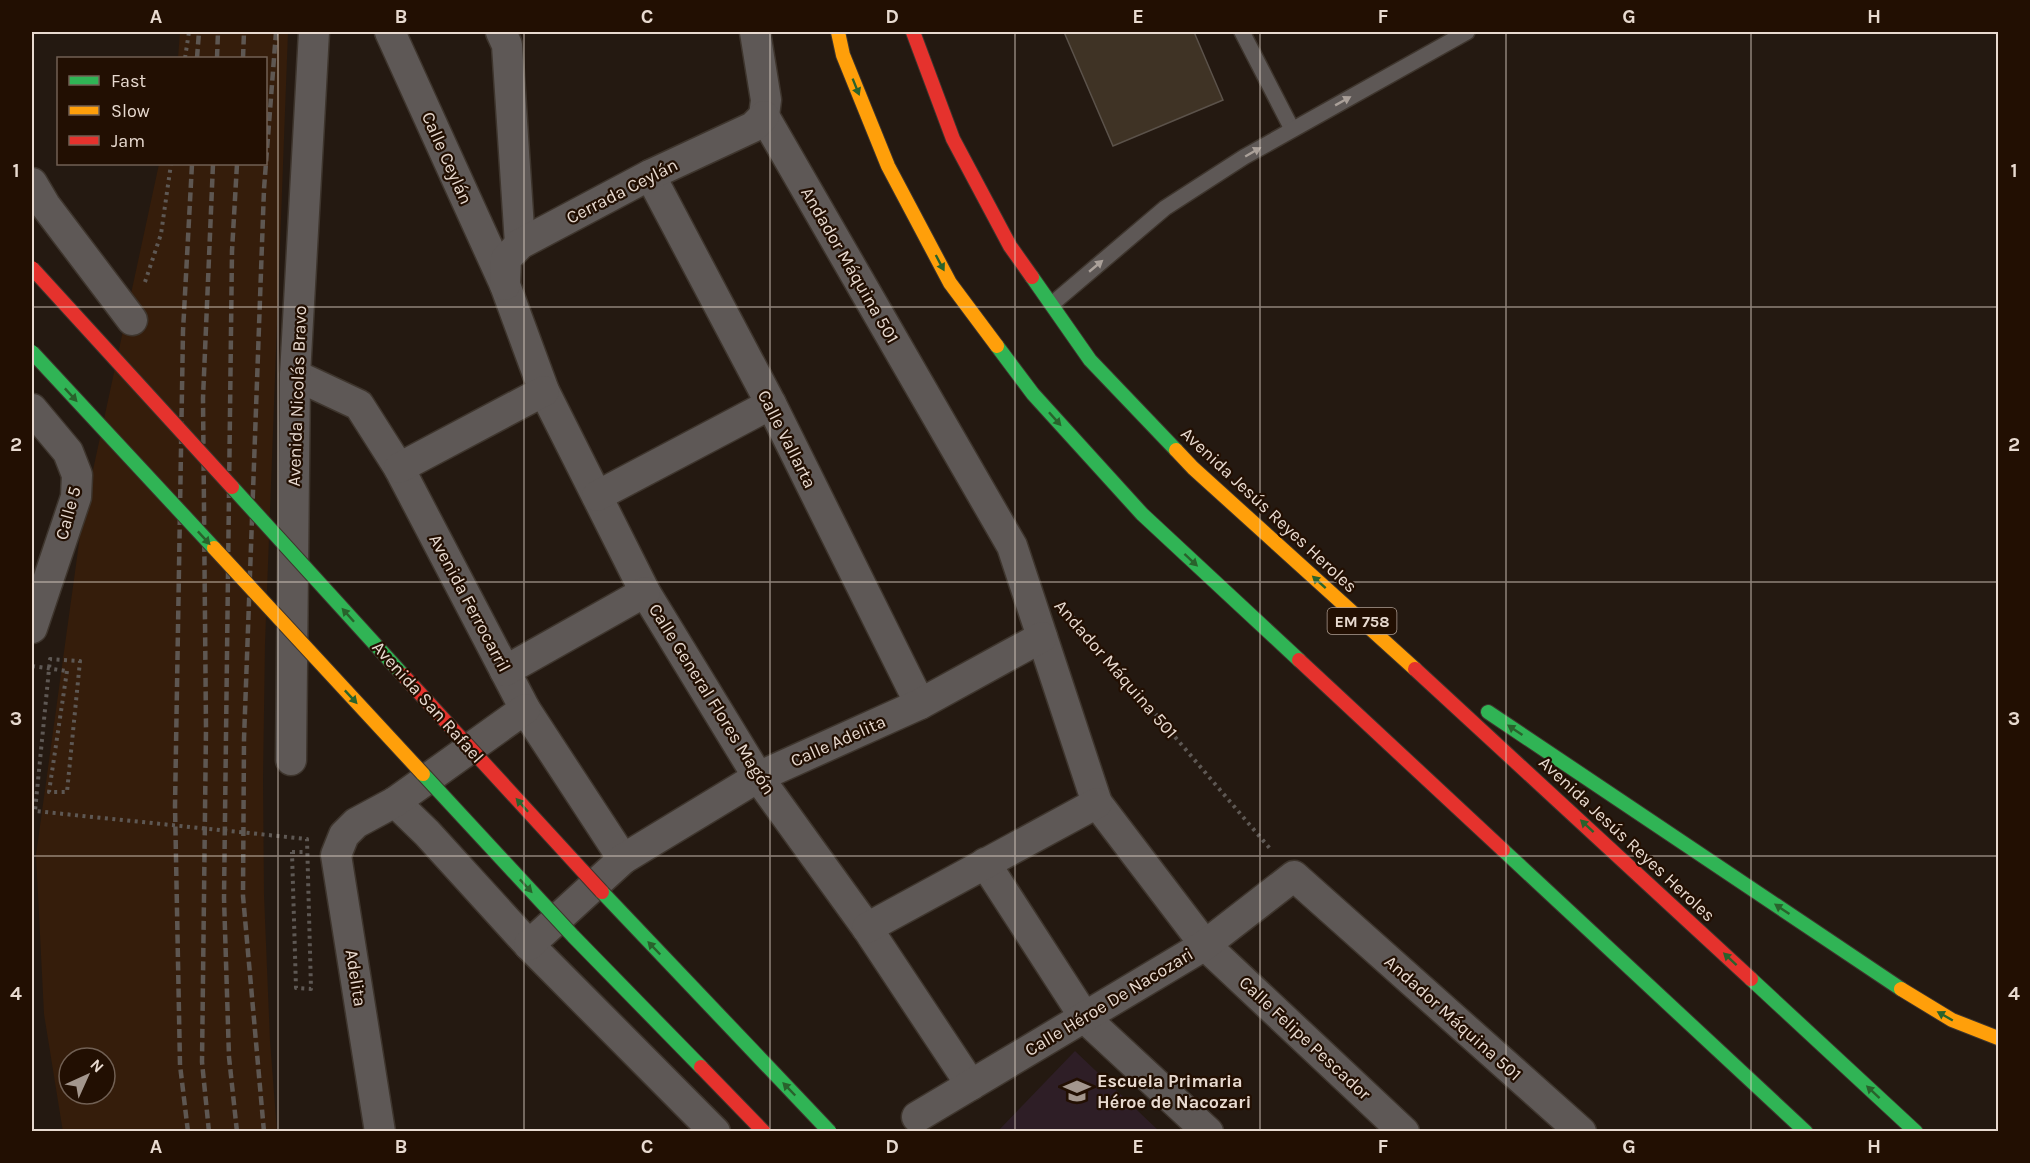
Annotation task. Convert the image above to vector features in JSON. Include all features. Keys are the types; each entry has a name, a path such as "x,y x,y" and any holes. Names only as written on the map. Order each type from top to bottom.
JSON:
{"main road":[{"path":"838,32 843,55 888,166 950,283 1032,394 1142,514 1806,1131"},
{"name":"Avenida Jesús Reyes Heroles","path":"913,32 953,139 1010,246 1090,360 1193,468 1519,763 1916,1131"},
{"name":"Avenida San Rafael","path":"32,268 626,919 830,1131"},
{"path":"32,352 573,936 764,1131"},
{"path":"1393,649 1926,1005 1951,1020 1998,1038"}],"street":[{"name":"Avenida Nicolás Bravo","path":"291,760 295,375 314,32"},
{"name":"Calle Ceylán","path":"390,32 505,285"},
{"path":"501,32 507,45 520,244 507,259 505,285"},
{"path":"755,32 766,100 764,116"},
{"name":"Cerrada Ceylán","path":"520,244 650,175 753,127 764,116"},
{"name":"Andador Máquina 501","path":"764,116 1012,546 1097,803"},
{"name":"Calle Vallarta","path":"650,175 771,404 920,704"},
{"path":"36,204 132,320"},
{"name":"Calle General Flores Magón","path":"505,285 544,391 645,592 758,777 867,928 971,1085"},
{"name":"Avenida Ferrocarril","path":"295,375 359,405 399,468 525,709 622,859"},
{"path":"399,468 544,391"},
{"path":"597,496 771,404"},
{"name":"Calle 5","path":"32,409 68,452 77,475 75,497 32,627"},
{"path":"505,670 645,592"},
{"name":"Calle Adelita","path":"529,945 622,859 758,777 920,704 1042,637"},
{"path":"525,709 395,802 427,833 529,945 716,1131"},
{"name":"Adelita","path":"380,1131 336,855 344,835 356,823 395,802"},
{"path":"867,928 1097,803"},
{"name":"Calle Felipe Pescador","path":"1097,803 1205,945 1404,1131"},
{"path":"985,863 1085,1018 1208,1131"},
{"name":"Andador Máquina 501","path":"1294,876 1581,1131"},
{"name":"Calle Héroe De Nacozari","path":"917,1117 1205,945 1294,876"}],"lane":[{"path":"1242,32 1292,129"},
{"path":"1052,304 1165,208 1292,129 1467,32"}],"path":[{"path":"185,57 189,32"},
{"path":"132,320 161,234 171,165"},
{"name":"Andador Máquina 501","path":"1065,609 1294,876"},
{"path":"32,666 67,670 49,792 67,792 80,662 50,658 35,811 307,839 311,989 296,988 292,852"}],"shaded area":[{"path":"180,32 288,32 265,644 263,779 264,895 270,1041 277,1131 63,1132 59,1106 117,1106 117,1046 57,1046 57,1095 44,1014 36,855 82,521 159,165 267,165 267,57 178,57"},
{"name":"Escuela Primaria Héroe de Nacozari","path":"1075,1051 1159,1131 998,1131"}],"building":[{"path":"1064,32 1194,32 1223,100 1113,146"}],"railway":[{"path":"197,57 199,32"},
{"path":"217,57 218,32"},
{"path":"243,57 244,32"},
{"path":"267,150 276,32"},
{"path":"188,1132 180,1065 175,806 183,331 192,165"},
{"path":"209,1132 202,1062 206,729 203,398 213,165"},
{"path":"237,165 232,251 224,898 229,1057 237,1132"},
{"path":"264,1132 243,896 244,739 266,165"}],"traffic: fast":[{"path":"1032,277 1090,360 1176,450"},
{"path":"997,346 1033,394 1142,514 1299,660"},
{"path":"32,352 214,548"},
{"path":"232,487 403,675"},
{"path":"1488,712 1901,989"},
{"path":"423,774 573,936 701,1067"},
{"path":"1503,850 1806,1132"},
{"path":"602,892 830,1132"},
{"path":"1751,979 1916,1132"}],"traffic: slow":[{"path":"838,32 843,55 888,166 950,283 997,346"},
{"path":"1176,450 1415,669"},
{"path":"214,548 423,774"},
{"path":"1901,989 1952,1020 1998,1038"}],"traffic: jam":[{"path":"913,32 953,139 1010,246 1032,277"},
{"path":"32,268 232,487"},
{"path":"1299,660 1503,850"},
{"path":"1415,669 1751,979"},
{"path":"403,675 602,892"},
{"path":"701,1067 764,1132"}],"place":[{"name":"Escuela Primaria Héroe de Nacozari","path":"1077,1091"}]}
